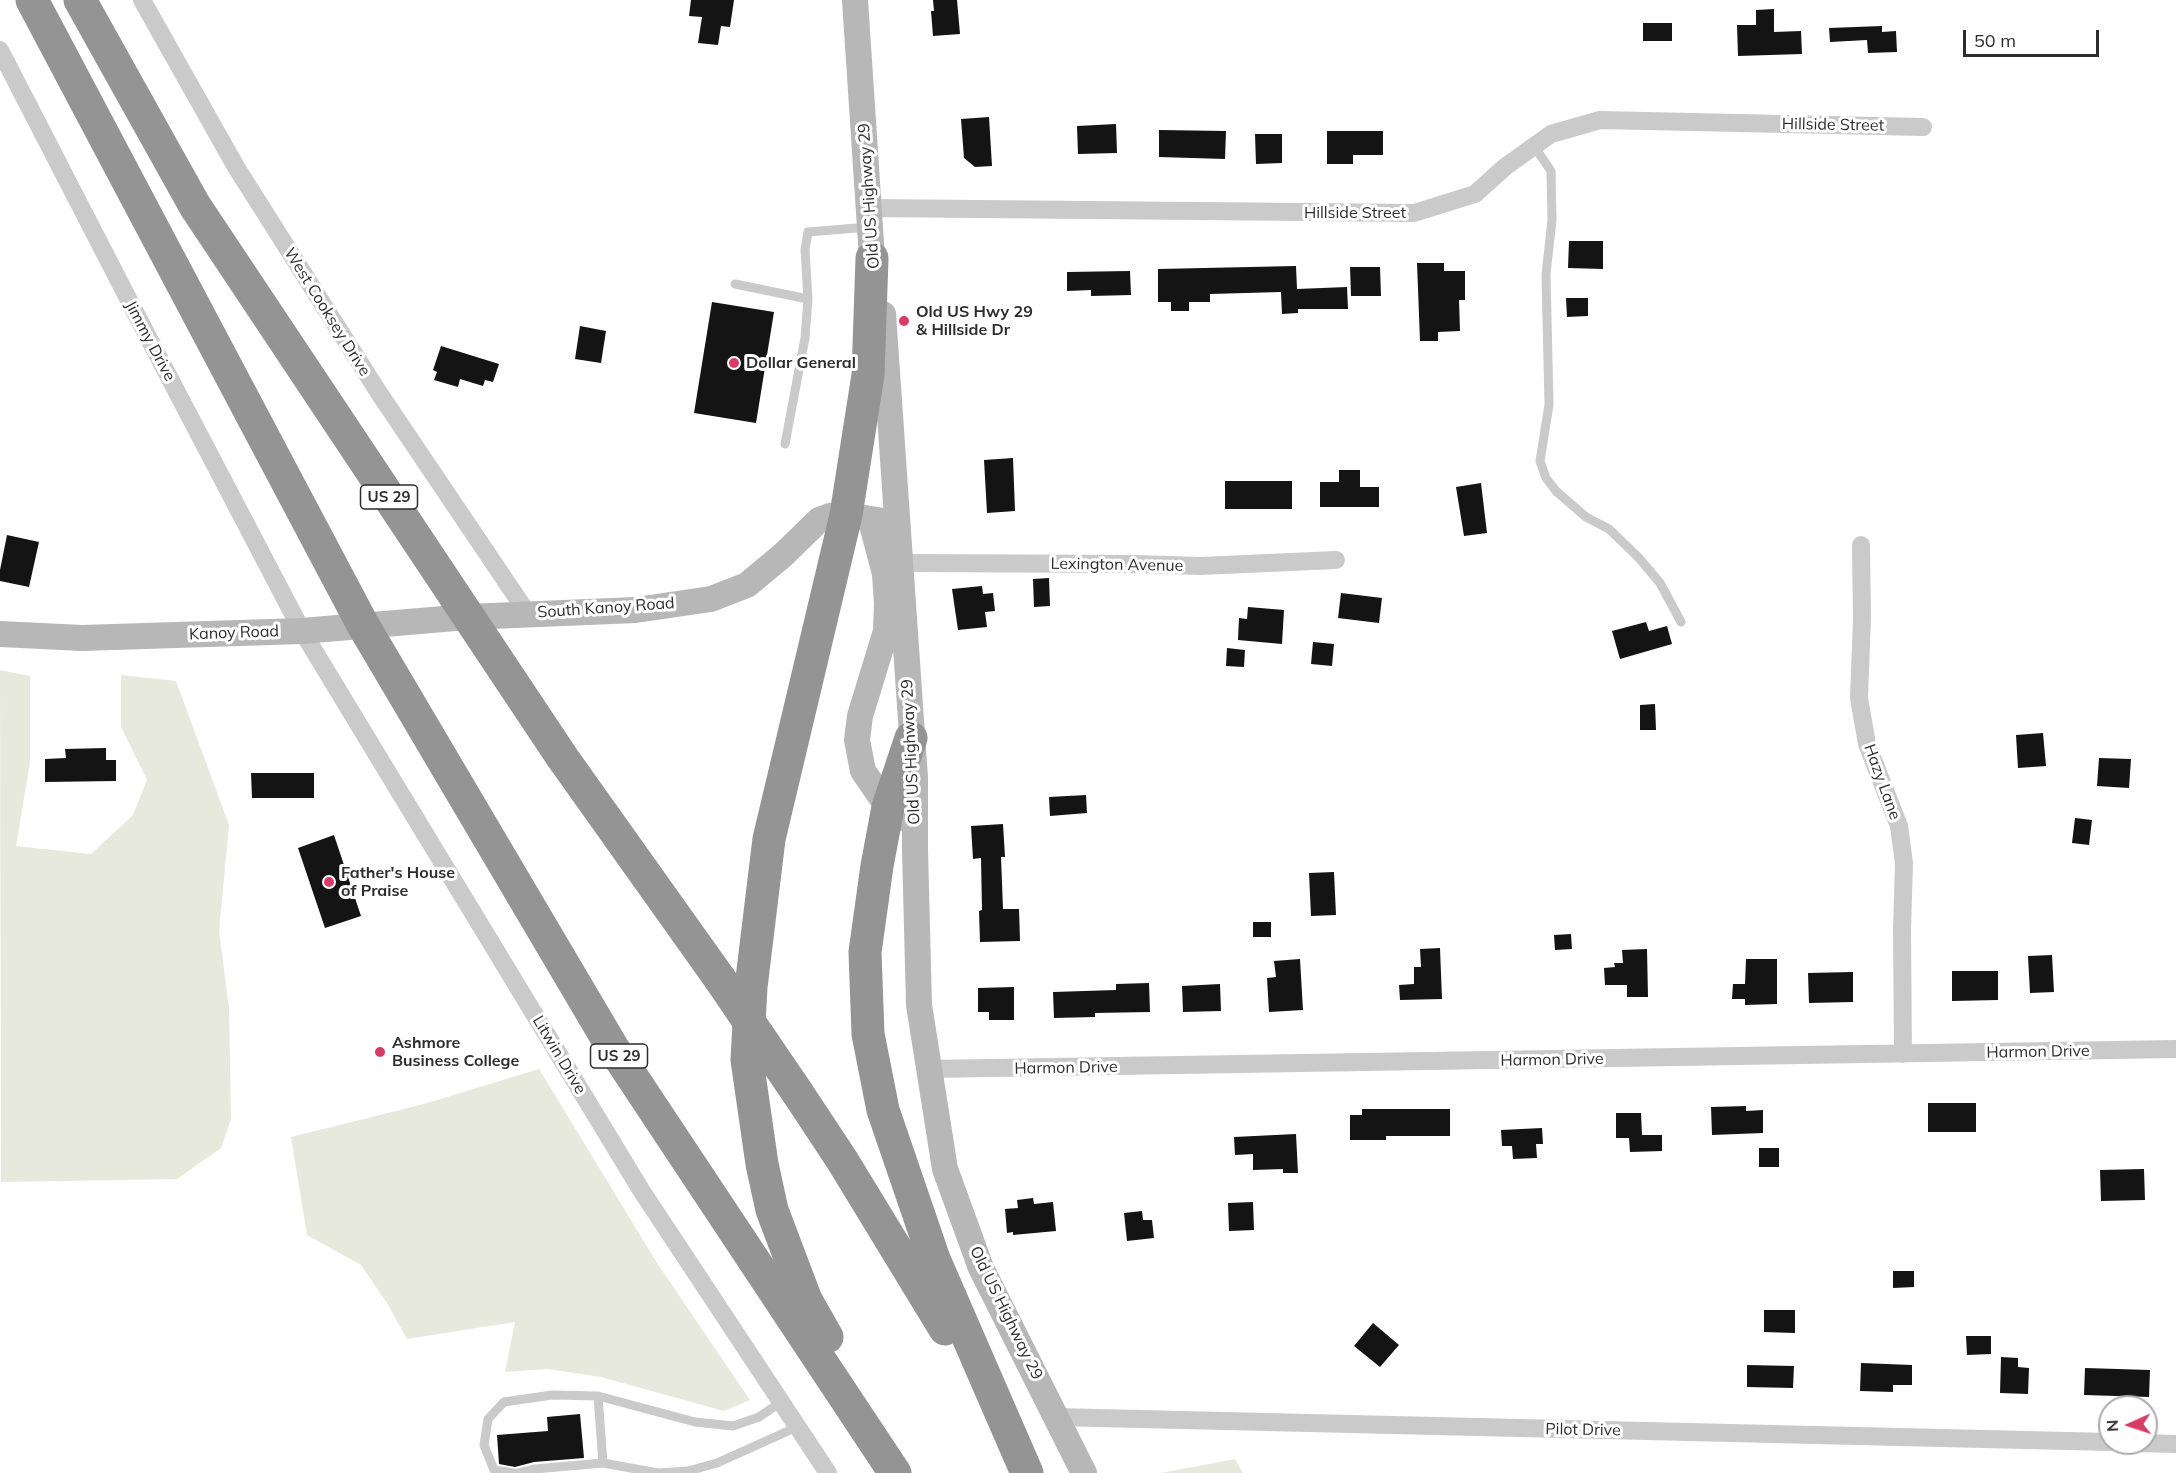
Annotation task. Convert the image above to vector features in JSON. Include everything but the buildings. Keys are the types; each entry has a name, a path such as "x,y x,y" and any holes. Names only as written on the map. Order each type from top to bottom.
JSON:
{"highway":[{"name":"US 29","path":"32,0 363,626 611,1045 895,1473"},
{"name":"US 29","path":"80,0 195,206 562,757 720,979 797,1092 927,1297 1025,1473"},
{"path":"871,231 868,375 859,518 769,839 752,976 747,1060 762,1164 772,1210 806,1300 905,1473"},
{"path":"911,738 888,807 877,866 865,952 868,1034 883,1110 934,1258 1025,1473"}],"street":[{"name":"West Cooksey Drive","path":"142,0 236,167 379,393 528,614"},
{"name":"Old US Highway 29","path":"855,0 871,231 883,315 915,778 920,1005 928,1069 945,1169 981,1268 1084,1473"},
{"name":"Jimmy Drive","path":"0,50 302,631"},
{"name":"Hillside Street","path":"871,231 1414,213 1475,194 1505,166 1551,134 1600,120 1923,127"},
{"name":"South Kanoy Road","path":"467,617 636,610 711,599 747,585 783,555 819,520 830,516 896,523"},
{"path":"859,518 885,574 888,603 886,631 860,716 857,740 863,771 915,850"},
{"name":"Hazy Lane","path":"1861,545 1862,618 1859,698 1867,744 1899,826 1904,863 1903,1054"},
{"name":"Lexington Avenue","path":"899,563 1200,566 1336,560"},
{"name":"Kanoy Road","path":"0,634 82,638 302,631 467,617"},
{"name":"Litwin Drive","path":"302,631 641,1190 828,1473"},
{"name":"Harmon Drive","path":"928,1069 2176,1050"},
{"name":"Pilot Drive","path":"1056,1417 2098,1442"},
{"path":"2158,1444 2176,1444"}],"lane":[{"path":"1534,146 1551,171 1552,220 1546,274 1549,405 1540,461 1546,478 1556,491 1586,517 1609,529 1646,567 1660,583 1681,622"},
{"path":"785,444 805,338 808,299 805,250 808,232 871,231"},
{"path":"735,284 808,299"},
{"path":"513,1473 494,1470 484,1445 488,1419 504,1402 552,1395 598,1396 695,1422 733,1426 759,1417 781,1402"},
{"path":"598,1396 603,1463"},
{"path":"518,1473 535,1469 603,1463 658,1473 688,1471 717,1462 797,1427"}],"shaded area":[{"path":"0,670 30,676 30,762 16,846 91,854 133,815 147,780 121,727 121,675 176,681 229,825 219,931 229,1008 231,1119 221,1148 177,1179 1,1182"},
{"path":"539,1069 657,1263 750,1400 724,1411 601,1377 548,1369 505,1372 515,1322 407,1339 387,1303 361,1265 307,1235 291,1137 424,1104"},
{"path":"1235,1459 1243,1473 1161,1473"}],"place":[{"name":"Old US Hwy 29 & Hillside Dr","path":"904,321"},
{"name":"Dollar General","path":"734,363"},
{"name":"Father's House of Praise","path":"329,882"},
{"name":"Ashmore Business College","path":"380,1052"}]}
